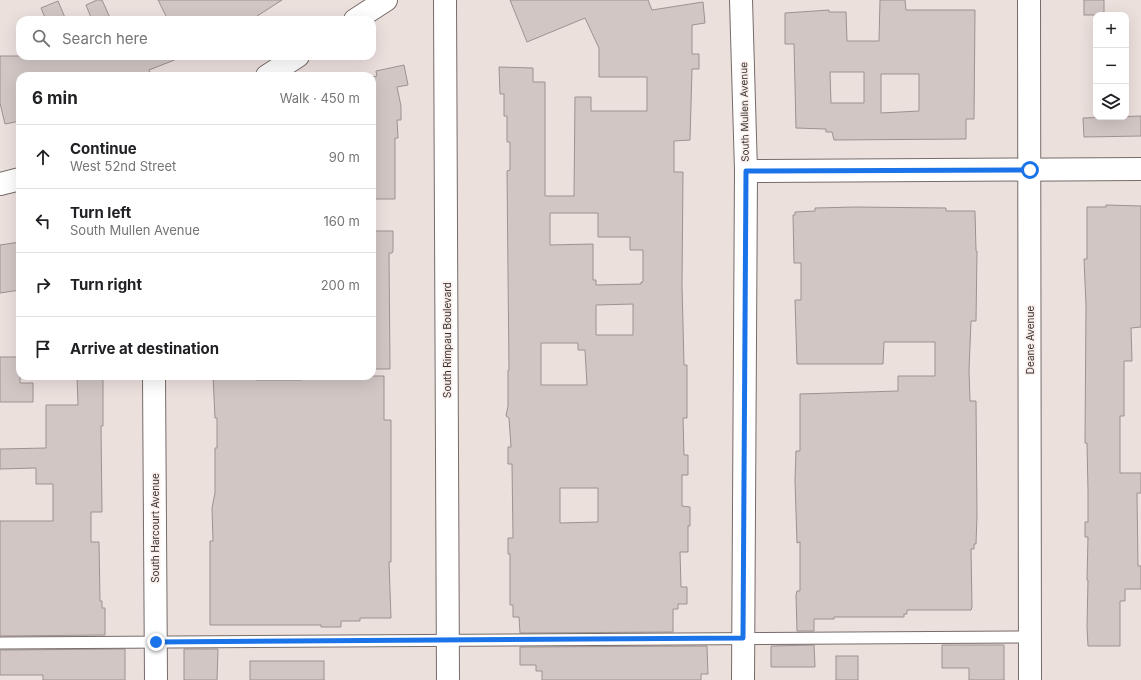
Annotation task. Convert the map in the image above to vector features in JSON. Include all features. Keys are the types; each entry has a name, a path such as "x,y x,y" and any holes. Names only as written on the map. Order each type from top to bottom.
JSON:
{"street":[{"path":"361,16 386,0"},
{"name":"South Rimpau Boulevard","path":"445,0 448,680"},
{"name":"South Mullen Avenue","path":"742,0 746,171 743,680"},
{"name":"Deane Avenue","path":"1029,0 1030,680"},
{"path":"273,72 292,60"},
{"path":"746,171 1141,169"},
{"path":"0,184 16,180"},
{"name":"South Harcourt Avenue","path":"154,380 156,680"}],"lane":[{"path":"0,643 1030,637"}],"building":[{"path":"97,0 102,0 109,16 90,16 86,5"},
{"path":"158,0 282,0 257,16 166,16"},
{"path":"510,0 648,0 652,10 703,2 705,23 692,25 692,54 699,54 699,69 692,69 690,140 674,141 674,172 683,172 682,285 684,365 687,365 687,418 683,418 684,455 688,455 688,475 682,475 682,506 690,507 690,526 688,526 688,552 680,552 681,587 687,587 687,604 678,604 678,609 673,609 673,632 520,633 519,617 513,617 513,605 510,605 510,554 508,554 508,538 513,538 512,464 508,464 508,447 511,447 509,418 506,416 508,406 509,370 507,171 510,170 510,142 507,142 507,116 504,116 504,94 500,94 499,67 533,68 533,82 545,82 545,196 574,196 575,97 591,97 591,111 647,111 647,77 599,77 599,48 585,18 527,42","holes":["550,213 598,213 598,237 630,237 630,250 643,250 643,282 641,282 641,284 596,285 596,280 593,280 593,244 550,245","633,304 633,335 596,335 596,305","541,343 578,343 578,350 585,350 587,385 541,385","560,488 598,488 598,522 560,523"]},
{"path":"880,0 905,0 906,10 975,10 974,119 966,119 966,139 834,140 832,132 826,132 826,129 796,128 794,44 785,44 785,13 829,10 829,12 846,12 847,41 879,41","holes":["830,72 864,72 864,103 831,103","881,74 919,74 919,111 881,113"]},
{"path":"1084,0 1104,0 1104,12 1093,12 1093,15 1084,15"},
{"path":"58,1 64,16 44,16 41,8"},
{"path":"0,56 16,56 16,60 174,60 149,70 150,72 16,72 16,122 5,124 0,103"},
{"path":"404,65 408,85 397,87 401,106 401,120 397,120 398,138 395,138 395,199 376,199 376,71"},
{"path":"1129,116 1141,116 1141,136 1084,137 1083,118 1093,118 1093,120 1129,120"},
{"path":"1106,205 1141,206 1141,327 1131,328 1132,361 1124,361 1124,416 1120,416 1120,473 1141,473 1141,493 1137,493 1138,566 1141,566 1141,589 1125,589 1125,601 1120,601 1120,646 1088,646 1088,537 1085,537 1085,522 1088,522 1088,491 1087,443 1085,443 1086,305 1084,259 1087,259 1087,207 1106,207"},
{"path":"815,208 946,208 946,211 975,211 977,251 976,321 971,321 969,370 970,401 976,401 977,515 976,544 974,544 974,549 971,549 972,607 971,610 907,610 907,614 904,614 904,617 834,617 834,619 814,619 814,631 797,631 796,595 797,591 800,591 800,542 797,543 795,480 796,451 800,451 800,394 898,391 898,376 935,376 935,342 884,342 883,364 797,364 795,300 801,300 801,263 794,263 793,215 795,215 795,212 815,211"},
{"path":"376,231 393,231 393,251 392,253 389,253 390,369 376,369"},
{"path":"16,243 16,291 0,293 0,245"},
{"path":"0,357 16,357 16,380 20,380 20,383 33,383 33,402 0,402"},
{"path":"376,376 384,376 384,420 391,420 391,562 389,562 391,618 360,618 360,621 341,621 341,627 321,627 321,625 210,625 210,541 213,541 212,508 215,493 215,448 217,448 217,418 215,418 213,380 376,380"},
{"path":"77,380 103,380 103,426 101,426 102,512 91,512 91,542 99,542 100,601 102,601 102,608 105,608 105,635 0,636 0,521 53,521 53,484 36,484 36,468 0,469 0,449 46,448 46,405 78,405"},
{"path":"814,645 815,667 771,667 771,646"},
{"path":"942,645 1004,645 1004,680 969,680 969,668 942,668"},
{"path":"707,646 708,674 701,674 701,680 542,680 542,671 536,671 536,665 520,665 520,647"},
{"path":"125,649 125,680 43,680 43,675 0,675 0,650"},
{"path":"184,649 218,649 217,680 184,680"},
{"path":"836,656 858,656 858,680 836,680"},
{"path":"250,661 324,661 324,680 250,680"}],"route":[{"path":"156,642 743,638 746,171 1030,170"}]}
